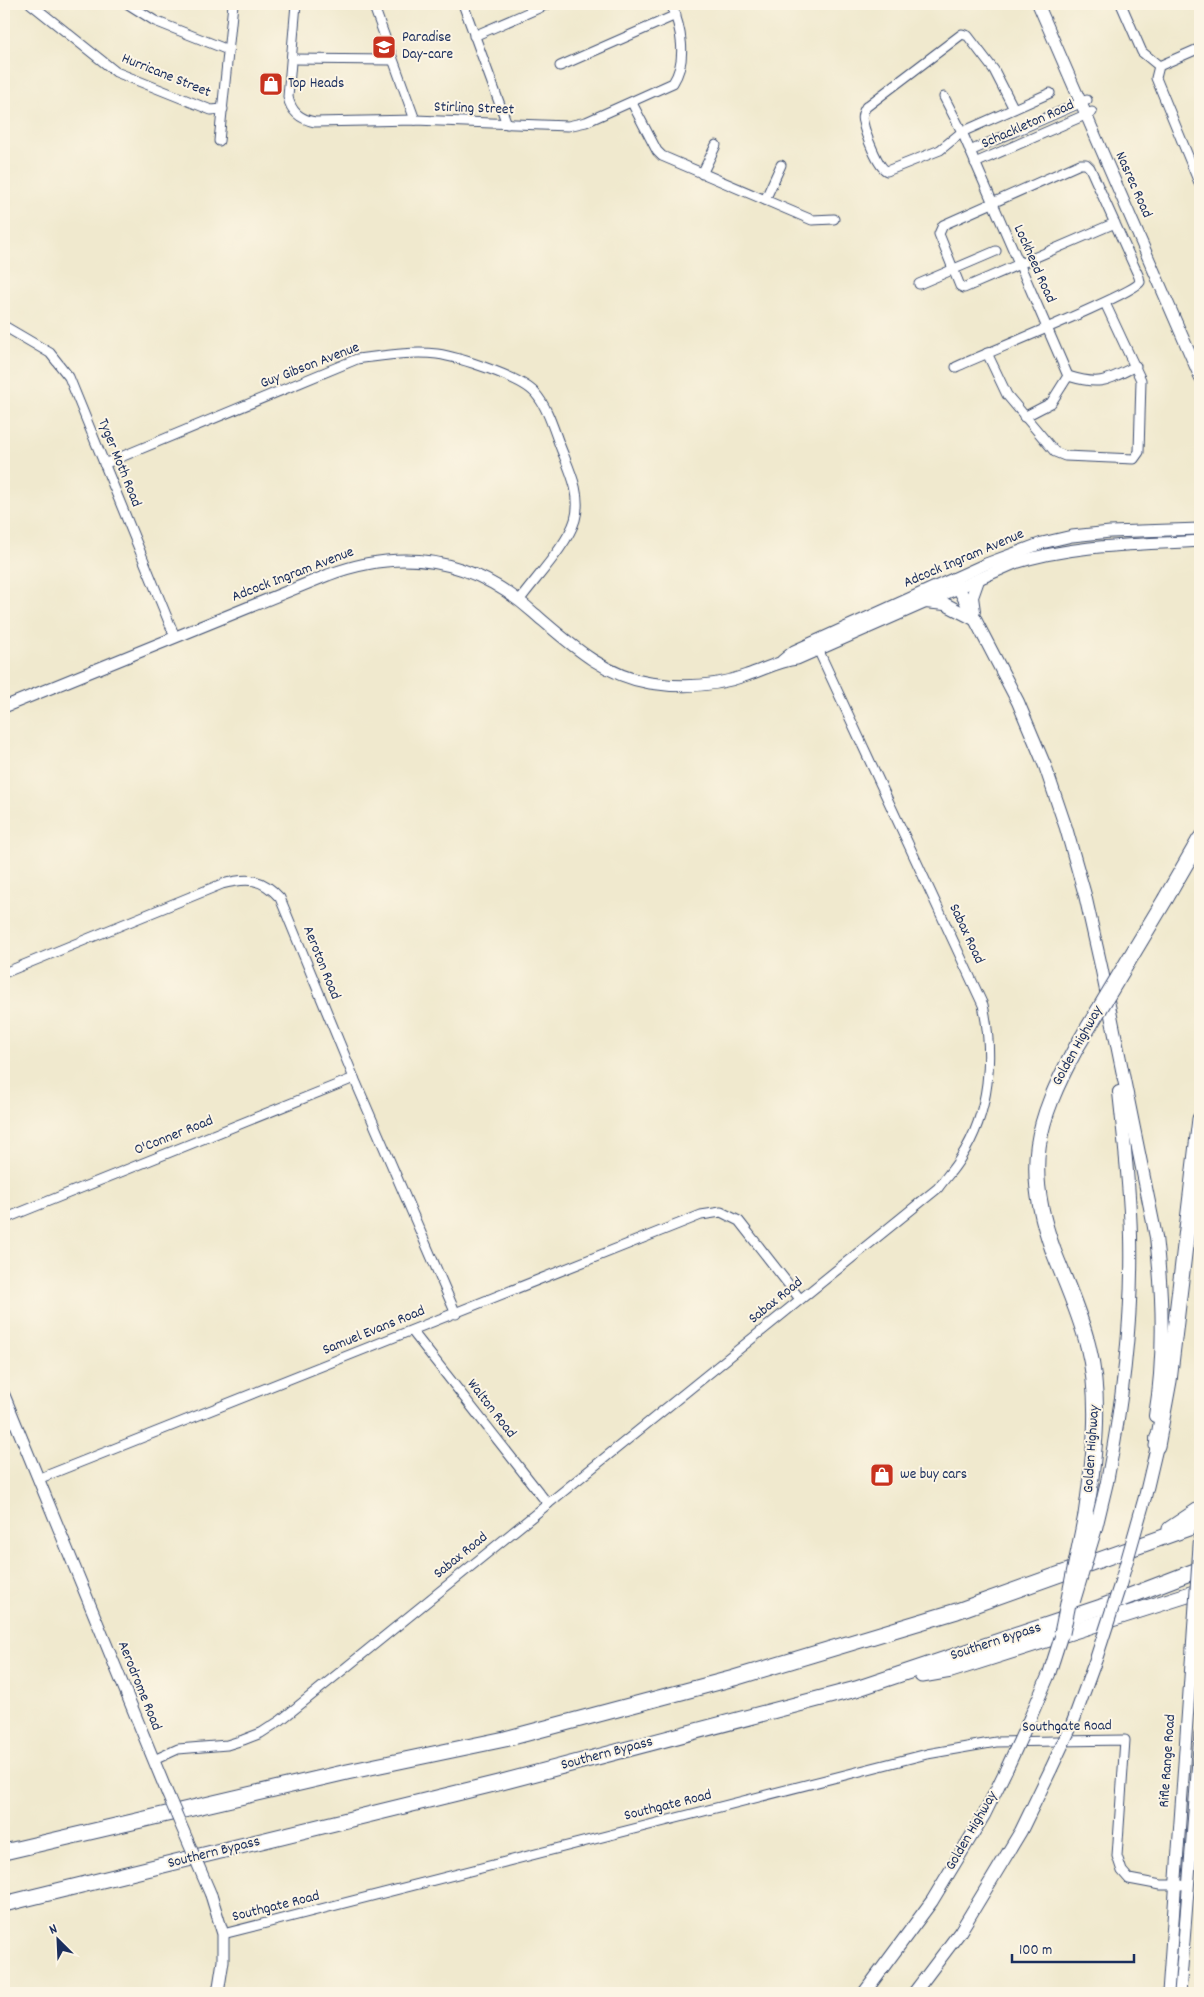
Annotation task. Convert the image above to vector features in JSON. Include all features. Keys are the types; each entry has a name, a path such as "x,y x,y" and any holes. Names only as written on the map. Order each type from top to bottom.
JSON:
{"highway":[{"name":"Golden Highway","path":"1062,1633 1086,1515 1096,1429 1093,1378 1081,1320 1046,1228 1036,1176 1038,1150 1044,1117 1058,1082 1076,1048 1200,839"},
{"path":"1157,1446 1169,1381 1200,1119"},
{"path":"1153,1542 1200,1509"},
{"path":"4,1852 347,1772 504,1739 734,1678 958,1611 1200,1524"},
{"name":"Southern Bypass","path":"4,1904 502,1782 856,1689 1101,1607 1200,1569"},
{"path":"856,1689 950,1670 1200,1590"},
{"path":"4,1863 70,1844 103,1830"}],"main road":[{"path":"976,620 972,597 978,580"},
{"path":"914,1993 965,1923 1021,1831 1073,1722 1096,1658 1145,1497 1157,1446 1155,1420 1163,1336 1162,1287 1156,1237 1085,895 1045,766 1018,702 957,584"},
{"path":"925,602 945,604 976,620"},
{"path":"1062,1633 1078,1591 1107,1482 1123,1391 1131,1286 1129,1186 1111,1025"},
{"name":"Golden Highway","path":"864,1993 932,1901 984,1815 1049,1674 1062,1633"}],"street":[{"name":"Hurricane Street","path":"31,4 116,72 211,110 223,109"},
{"path":"128,4 155,21 228,50"},
{"path":"220,141 233,4"},
{"name":"Stirling Street","path":"296,4 289,104 295,113 303,119 314,122 415,120 568,126 580,124 632,103 668,87 675,81 681,35 671,4"},
{"path":"373,4 415,120"},
{"path":"462,4 507,124"},
{"path":"474,36 548,4"},
{"name":"Nasrec Road","path":"1038,4 1084,101"},
{"name":"Nasrec Road","path":"1045,4 1200,377"},
{"path":"1122,4 1142,52 1158,66"},
{"path":"560,66 676,15"},
{"path":"1014,109 994,70 968,36 962,34 863,111 862,122 880,167 884,171 940,150 962,132 1014,109 1050,92"},
{"path":"1158,66 1200,48"},
{"path":"292,59 392,60"},
{"path":"1158,66 1157,86 1200,185"},
{"name":"Lockheed Road","path":"944,97 962,132 1068,376"},
{"name":"Schackleton Road","path":"970,150 1084,101"},
{"path":"632,103 659,154 812,220 834,219"},
{"name":"Nasrec Road","path":"1089,113 1200,358"},
{"name":"Schackleton Road","path":"975,163 1089,113"},
{"path":"1026,126 1032,138"},
{"path":"702,174 716,145"},
{"path":"956,367 1046,326 1105,303 1134,289 1140,282 1115,223 1090,168 1083,164 945,223 940,228 940,234 960,286 964,288 1115,223"},
{"path":"765,200 781,165"},
{"path":"919,284 996,251"},
{"path":"987,353 1007,395 1024,417 1060,455 1134,459 1139,452 1140,380 1136,366 1105,303"},
{"name":"Tyger Moth Road","path":"4,326 50,353 69,377 175,637"},
{"name":"Guy Gibson Avenue","path":"104,464 357,359 399,354 438,354 498,373 523,383 535,393 546,411 574,481 577,499 572,527 518,601"},
{"path":"1024,417 1054,401 1068,376 1097,382 1110,379 1136,366"},
{"path":"1188,530 1200,524"},
{"name":"Adcock Ingram Avenue","path":"4,707 344,569 384,560 416,560 454,566 480,576 503,588 581,653 610,669 649,683 705,685 748,675 782,661 794,651 817,646 925,602 1011,553 1042,543 1072,536 1200,529"},
{"name":"Adcock Ingram Avenue","path":"817,646 957,584 978,580 1015,563 1072,548 1182,542 1200,543"},
{"name":"Sabax Road","path":"154,1760 178,1749 227,1745 243,1740 261,1733 281,1720 938,1188 962,1156 976,1127 987,1088 989,1036 981,998 817,646"},
{"name":"Aeroton Road","path":"4,973 222,884 248,879 269,886 280,898 354,1078 456,1314"},
{"name":"O'Conner Road","path":"4,1219 354,1078"},
{"name":"Samuel Evans Road","path":"38,1479 702,1215 721,1212 739,1221 800,1300"},
{"name":"Walton Road","path":"412,1331 548,1504"},
{"name":"Aerodrome Road","path":"4,1395 210,1896 223,1934 223,1961 218,1993"},
{"name":"Rifle Range Road","path":"1168,1993 1200,1531"},
{"name":"Rifle Range Road","path":"1180,1993 1190,1884 1200,1735"},
{"name":"Southgate Road","path":"223,1934 927,1754 996,1742 1053,1739 1125,1740 1117,1856 1119,1865 1129,1879 1140,1883 1174,1885"},
{"path":"1174,1885 1190,1884"}],"place":[{"name":"Paradise Day-care","path":"384,47"},
{"name":"Top Heads","path":"271,84"},
{"name":"we buy cars","path":"882,1475"}]}
